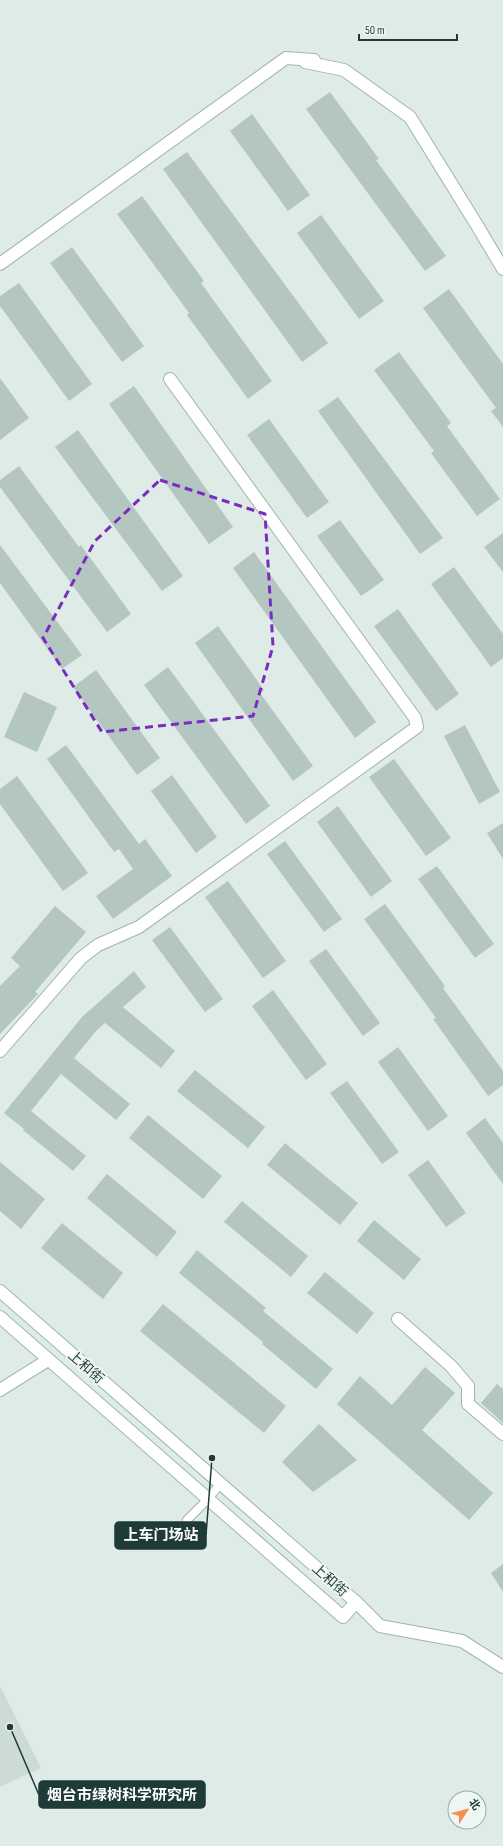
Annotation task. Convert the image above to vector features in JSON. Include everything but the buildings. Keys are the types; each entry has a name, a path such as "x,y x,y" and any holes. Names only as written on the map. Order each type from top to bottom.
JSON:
{"street":[{"path":"286,58 344,70 410,117 503,269"},
{"path":"0,264 286,58 314,60"},
{"path":"0,1051 81,958 98,945 139,927 417,727 415,718 170,378"},
{"name":"上和街","path":"0,1291 356,1602 343,1617 0,1317"},
{"path":"398,1318 451,1366 468,1386 468,1404 503,1434"},
{"path":"0,1390 48,1360"},
{"path":"356,1602 380,1626 462,1641 503,1667"}],"lane":[{"path":"187,1520 208,1499 220,1484"}],"highlighted area":[{"path":"160,480 265,514 273,646 253,716 102,732 43,638 95,541"}],"shaded area":[{"path":"0,1686 41,1768 0,1787"}],"place":[{"name":"上车门场站","path":"212,1458"},
{"name":"烟台市绿树科学研究所","path":"10,1727"}]}
